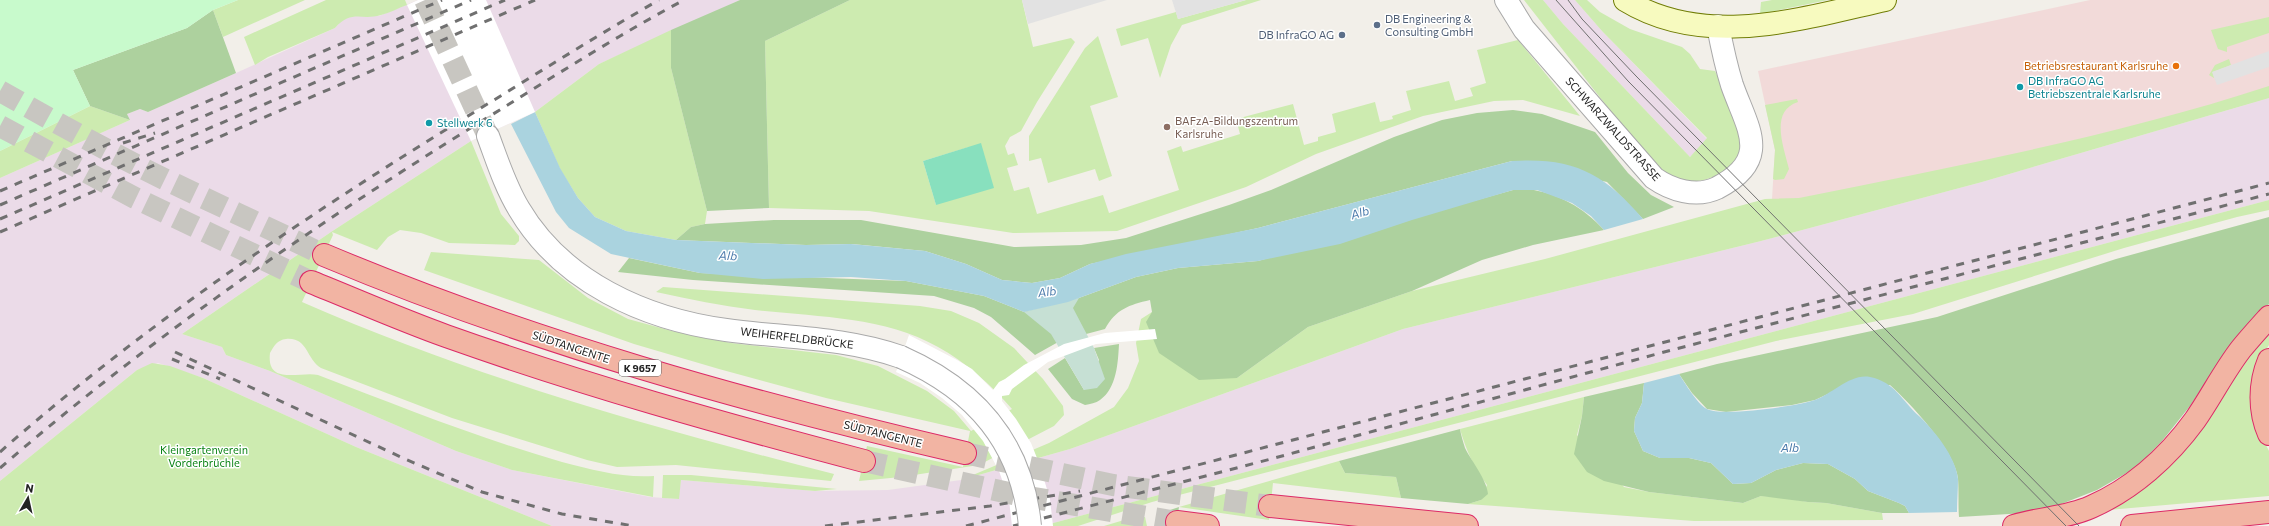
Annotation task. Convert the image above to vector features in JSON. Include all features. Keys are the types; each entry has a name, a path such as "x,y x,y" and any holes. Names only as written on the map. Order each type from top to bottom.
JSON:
{"highway":[{"name":"SÜDTANGENTE","path":"324,256 469,312 619,362 808,415 965,453"},
{"name":"K 9657","path":"311,282 444,335 585,383 728,425 864,461"},
{"path":"2014,526 2089,508 2116,495 2138,480 2194,422 2241,350 2269,317"},
{"path":"2269,360 2261,392 2262,409 2269,434"},
{"path":"1270,506 1467,526"},
{"path":"2132,526 2269,512"},
{"path":"1177,522 1208,526"}],"main road":[{"path":"1625,0 1641,10 1679,23 1718,26 1757,26 1885,0"}],"street":[{"name":"SCHWARZWALDSTRASSE","path":"1506,0 1524,29 1654,178 1668,187 1682,191 1712,190 1723,185 1740,172 1752,146 1751,132 1724,59 1718,26"},
{"name":"WEIHERFELDBRÜCKE","path":"488,136 519,209 541,239 585,278 616,298 662,317 694,324 726,330 838,341 883,351 901,357 946,380 976,406 989,421 1010,454 1020,476 1025,493 1030,526"}],"shaded area":[{"path":"418,0 740,0 599,64 535,112 471,141 331,232 182,334 222,347 226,355 270,371 456,451 512,470 650,497 678,499 681,480 815,491 888,490 961,480 1070,449 1403,329 1761,241 1982,182 2269,98 2269,200 1042,526 552,526 356,447 203,378 158,363 137,370 0,481 0,178 130,120 127,114 140,109 148,112 335,28 342,20 354,15 379,16"},
{"path":"1022,0 1107,0 1028,24"},
{"path":"1172,0 1246,0 1178,19"},
{"path":"1543,0 1575,0 1602,31 1707,139 1690,157 1563,24"},
{"path":"2090,0 2269,0 2269,98 2159,129 1793,219 1772,199 1775,150 1758,71"},
{"path":"2269,51 2269,67 2217,85 2212,72"}],"green space":[{"path":"0,0 238,0 213,10 187,28 73,70 90,106 0,151"},
{"path":"238,0 305,0 223,37 213,10"},
{"path":"326,0 405,0 407,5 374,17 352,17 341,22 335,28 268,57 255,65 244,37"},
{"path":"740,0 850,0 765,41 769,208 707,211 671,68 671,30"},
{"path":"850,0 1022,0 1033,47 1071,38 1075,42 1037,102 1021,131 1010,137 1005,146 1008,155 1014,153 1018,165 1007,168 1014,191 1029,187 1037,214 1103,195 1109,213 1179,190 1167,151 1181,146 1183,152 1240,134 1236,119 1293,104 1304,145 1318,141 1318,137 1336,132 1332,114 1375,102 1380,122 1393,119 1392,116 1411,110 1406,91 1449,81 1455,101 1473,96 1470,88 1486,83 1477,50 1518,40 1580,116 1523,100 1494,101 1423,116 1316,154 1246,187 1117,231 1013,233 869,211 769,208 765,41","holes":["969,147 936,205 923,161"]},
{"path":"1246,0 1261,0 1182,25 1171,45 1160,78 1148,38 1121,46 1116,29 1176,12 1178,19"},
{"path":"1524,0 1543,0 1563,24 1690,157 1707,138 1602,31 1575,0 1587,0 1600,12 1630,29 1682,47 1690,54 1700,69 1715,71 1733,108 1741,131 1742,143 1739,154 1733,163 1724,171 1714,176 1692,182 1680,181 1671,178 1655,168"},
{"path":"1772,0 1828,0 1760,14 1761,2"},
{"path":"213,10 236,73 148,112 140,109 127,114 130,120 90,106 73,70 187,28"},
{"path":"2269,17 2269,33 2227,47 2227,52 2218,49 2211,30"},
{"path":"671,30 671,68 707,211 705,224 691,227 676,240 626,231 595,217 578,198 560,169 535,112 599,64"},
{"path":"1098,36 1118,97 1090,106 1112,176 1099,181 1095,169 1048,183 1041,158 1029,161 1029,136 1085,48"},
{"path":"2229,59 2231,65 2213,72 2214,78 2209,75 2215,65"},
{"path":"2269,86 2269,98 1982,182 1761,241 1403,329 1070,449 961,480 1049,443 1114,407 1128,388 1139,361 1136,343 1141,319 1152,312 1237,378 1308,327 1412,291 1545,259 1765,199 1799,198 2036,149 2153,120"},
{"path":"1797,99 1798,102 1789,107 1784,113 1781,122 1782,141 1789,169 1784,179 1775,180 1773,179 1775,150 1765,105"},
{"path":"90,106 130,120 0,178 0,151"},
{"path":"1513,110 1542,114 1595,132 1628,173 1651,195 1674,207 1643,219 1607,182 1512,161 1258,228 1090,264 1060,278 1032,283 1002,280 966,264 925,251 852,244 806,245 676,240 691,227 705,224 774,220 861,220 1014,247 1081,245 1126,238 1229,205 1271,190 1394,137 1442,120 1477,113"},
{"path":"471,141 501,214 519,236 519,241 515,245 449,243 421,233 400,230 388,237 377,250 332,232 333,235 302,302 432,354 498,377 631,419 834,474 831,481 676,465 617,467 587,460 452,418 321,368 312,359 303,345 299,341 293,339 286,339 278,342 270,353 270,363 273,370 279,373 286,375 318,375 469,432 562,462 619,475 654,476 653,497 512,470 456,451 270,371 226,355 222,347 182,334 331,232"},
{"path":"981,143 994,188 936,205 923,161"},
{"path":"1527,189 1549,194 1569,202 1587,214 1604,230 1533,245 1482,260 1412,291 1308,327 1237,378 1199,380 1159,353 1146,322 1152,312 1150,300 1129,306 1119,312 1109,322 1105,329 1060,341 1035,355 991,317 974,308 934,296 693,280 618,272 629,258 700,273 906,281 984,296 1024,312 1068,302 1136,277 1178,268 1258,261 1513,190"},
{"path":"2269,200 2269,210 2237,217 2124,248 1913,314 1776,341 1152,502 1078,526 1042,526"},
{"path":"2269,217 2269,304 2233,341 2190,406 2162,441 2137,467 2097,490 2041,512 1959,517 1958,478 1955,467 1949,455 1920,415 1890,385 1832,392 1815,400 1792,405 1726,412 1707,409 1692,393 1679,374 1717,364 1937,317 2116,259"},
{"path":"431,252 539,260 588,298 628,319 672,331 731,343 836,355 878,366 927,391 954,411 971,431 1012,409 996,391 968,367 938,347 917,337 895,329 872,324 743,308 656,292 663,287 920,306 951,311 979,323 1014,348 1043,379 1063,406 1064,415 1054,426 979,465 901,477 859,481 867,446 963,467 970,431 826,398 634,344 424,270"},
{"path":"1079,298 1073,308 1094,348 1105,379 1097,388 1084,390 1051,334 1024,312"},
{"path":"2269,329 2269,345 2260,359 2256,426 2269,451 2269,496 2108,510"},
{"path":"1119,344 1116,374 1113,382 1106,395 1095,403 1085,405 1072,399 1048,369 1065,358 1084,390 1099,360 1094,348"},
{"name":"Kleingartenverein Vorderbrüchle","path":"152,363 170,366 203,378 356,447 552,526 0,526 0,481 137,370"},
{"path":"1644,383 1642,403 1635,418 1634,431 1643,451 1660,458 1689,458 1711,463 1733,484 1751,483 1776,470 1803,463 1828,464 1855,479 1868,491 1905,506 1909,513 1882,513 1826,503 1761,496 1743,503 1649,492 1604,481 1587,472 1574,454 1582,416 1584,397"},
{"path":"1584,397 1582,416 1577,435 1624,487 1649,492 1743,503 1761,496 1780,497 1808,502 1826,503 1882,513 1883,520 1694,521 1468,504 1481,500 1487,485 1471,458 1460,429"},
{"path":"1460,429 1465,448 1485,483 1488,494 1481,500 1468,504 1401,498 1396,477 1345,473 1339,461"},
{"path":"1339,461 1345,473 1396,477 1401,498 1273,483 1269,520 1179,507"},
{"path":"663,475 691,475 837,489 815,491 681,480 679,499 662,498"},
{"path":"1179,507 1176,526 1158,526 1164,512"},
{"path":"1134,517 1145,517 1147,526 1104,526"}],"water":[{"name":"Alb","path":"535,112 560,168 578,198 595,217 626,231 676,240 806,245 851,244 925,251 966,264 1002,280 1032,283 1060,278 1090,264 1126,254 1258,228 1512,161 1534,160 1553,162 1570,165 1586,171 1615,190 1643,219 1604,230 1591,216 1572,203 1537,190 1513,190 1412,220 1340,244 1258,261 1178,268 1136,277 1068,302 1024,312 984,296 906,281 851,277 763,279 700,273 611,254 569,228 556,212 511,124"},
{"name":"Alb","path":"1679,374 1699,403 1707,409 1728,412 1777,408 1806,402 1815,400 1856,378 1870,377 1879,379 1898,393 1931,429 1949,453 1958,479 1957,512 1909,513 1905,506 1868,491 1855,479 1828,464 1803,463 1776,470 1751,483 1733,484 1711,463 1689,458 1660,458 1643,451 1634,431 1635,418 1642,403 1644,383"}],"pier":[{"path":"418,0 486,0 535,112 471,141 407,5"},
{"path":"1155,329 1157,339 1096,344 1048,362 1012,389 1009,395 1002,396 1002,401 1016,419 1031,443 1039,463 1050,499 1053,526 1012,526 1009,500 999,471 983,441 962,415 942,398 920,383 896,372 909,335 972,369 993,390 999,382 1024,365 1064,344 1105,333"}],"tunnel":[{"path":"425,0 488,136"},
{"path":"0,91 152,173 324,255"},
{"path":"0,126 135,198 311,282"},
{"path":"965,453 1113,485 1270,506"},
{"path":"864,461 1022,496 1177,522"}],"tram line":[{"path":"1556,0 1628,81 2066,526"},
{"path":"1568,0 1582,19 1636,76 2079,526"}],"railway":[{"path":"0,191 442,0"},
{"path":"0,205 471,0"},
{"path":"0,219 505,0"},
{"path":"0,232 535,0"},
{"path":"0,452 117,355 178,309 302,222 366,180 576,49 659,0"},
{"path":"0,468 56,420 172,330 353,203 554,76 684,0"},
{"path":"123,143 155,133"},
{"path":"966,526 2269,183"},
{"path":"1013,526 1271,459 1668,351 2269,194"},
{"path":"175,352 405,459 482,492 562,514 634,526"},
{"path":"172,359 220,379"},
{"path":"825,526 990,506 1080,491"}],"place":[{"name":"DB Engineering & Consulting GmbH","path":"1377,25"},
{"name":"DB InfraGO AG","path":"1342,35"},
{"name":"Betriebsrestaurant Karlsruhe","path":"2176,66"},
{"name":"DB InfraGO AG Betriebszentrale Karlsruhe","path":"2020,87"},
{"name":"Stellwerk 6","path":"429,123"},
{"name":"BAFzA-Bildungszentrum Karlsruhe","path":"1167,127"}]}
